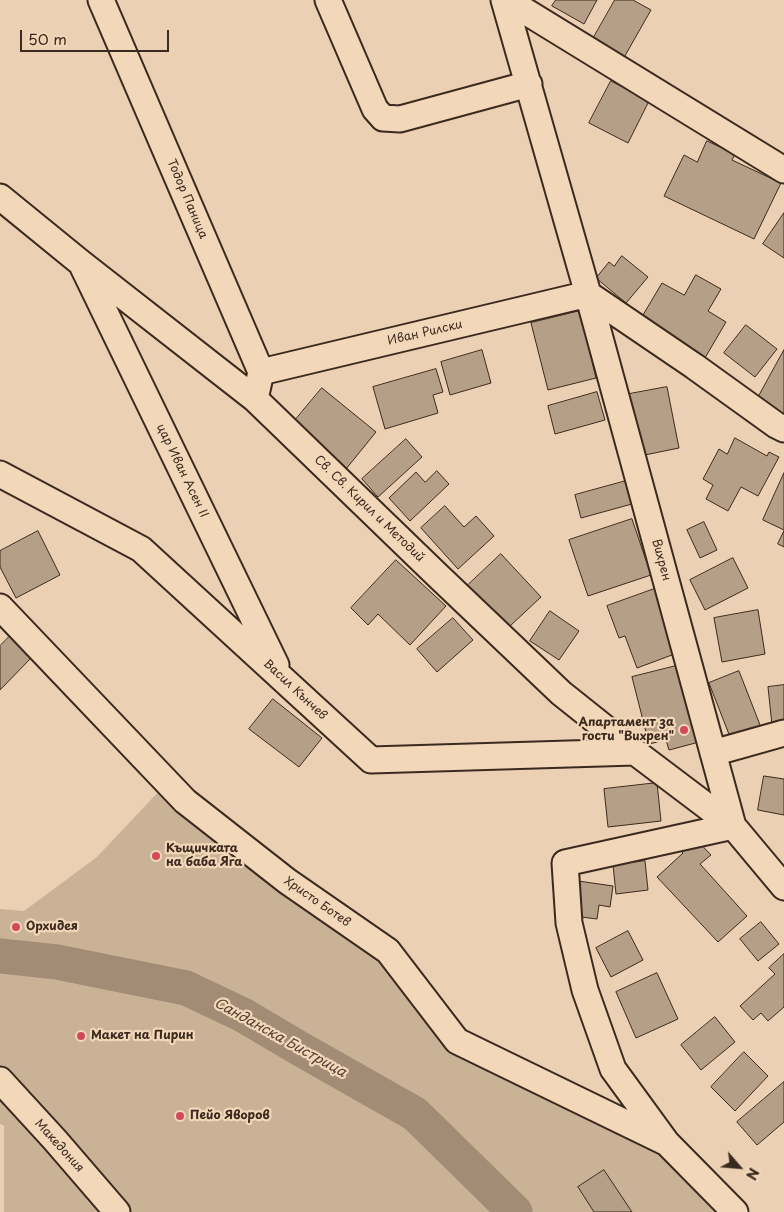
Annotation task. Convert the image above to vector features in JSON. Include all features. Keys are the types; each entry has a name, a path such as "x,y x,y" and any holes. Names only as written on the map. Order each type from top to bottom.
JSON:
{"street":[{"name":"Тодор Паница","path":"101,0 261,372"},
{"path":"328,0 375,109 383,118 400,119 529,84"},
{"path":"506,0 784,170"},
{"name":"Вихрен","path":"506,0 733,826"},
{"name":"Св. Св. Кирил и Методий","path":"0,197 255,399 561,693 733,826"},
{"name":"цар Иван Асен II","path":"81,263 282,678"},
{"name":"Иван Рилски","path":"261,372 588,294"},
{"path":"588,294 694,366 776,425 784,428"},
{"path":"255,399 261,372"},
{"name":"Васил Кънчев","path":"0,474 141,549 371,760 635,752"},
{"name":"Христо Ботев","path":"5,622 185,802 287,881 388,951 457,1041 667,1142"},
{"path":"713,753 784,733"},
{"path":"735,1212 667,1142 613,1069 585,990 569,924 565,863 733,826 780,882"},
{"name":"Македония","path":"0,1080 117,1212"}],"shaded area":[{"path":"161,789 379,947 456,1046 670,1152 725,1212 4,1212 4,1126 0,1124 0,909 24,911 97,857"}],"building":[{"path":"556,0 597,0 584,24 552,6"},
{"path":"615,0 633,0 651,10 622,61 590,44"},
{"path":"611,81 649,101 628,143 589,123"},
{"path":"707,141 735,154 732,160 781,183 754,239 664,196 684,155 697,162"},
{"path":"784,213 784,258 763,244"},
{"path":"622,256 648,277 626,303 596,278 609,262 614,266"},
{"path":"696,275 721,289 708,311 726,322 702,363 640,320 662,283 684,295"},
{"path":"580,311 596,378 548,390 531,323"},
{"path":"746,325 777,349 755,377 724,353"},
{"path":"482,350 491,383 450,395 441,362"},
{"path":"784,350 784,421 754,405"},
{"path":"436,369 443,392 433,395 438,413 385,429 373,387"},
{"path":"667,387 679,448 635,457 624,395"},
{"path":"322,388 376,432 346,469 292,424"},
{"path":"597,392 605,420 555,434 548,406"},
{"path":"735,438 767,456 769,452 779,457 758,496 741,487 728,511 706,499 713,485 703,479 719,449 727,454"},
{"path":"406,439 422,457 378,497 362,479"},
{"path":"437,471 449,484 410,521 389,498 416,472 425,482"},
{"path":"784,473 784,530 763,520"},
{"path":"626,481 632,504 581,518 575,495"},
{"path":"445,506 464,527 476,516 494,536 458,569 421,528"},
{"path":"632,519 651,575 588,596 569,540"},
{"path":"704,522 717,550 700,558 687,530"},
{"path":"38,531 60,575 16,598 0,567 0,551"},
{"path":"784,531 784,547 778,544"},
{"path":"501,554 541,597 509,627 492,609 489,611 466,587"},
{"path":"733,558 748,588 705,610 690,580"},
{"path":"396,560 446,606 410,645 378,614 368,625 351,608"},
{"path":"657,588 680,652 637,668 625,636 619,638 607,606"},
{"path":"758,610 765,654 722,662 714,618"},
{"path":"550,611 579,631 559,660 530,641"},
{"path":"453,618 473,640 437,672 417,649"},
{"path":"10,636 32,657 0,690 0,646"},
{"path":"684,664 703,741 669,750 666,740 649,744 632,677"},
{"path":"739,671 762,730 732,742 709,683"},
{"path":"784,685 784,724 772,725 768,687"},
{"path":"273,699 322,738 299,767 249,729"},
{"path":"764,776 784,779 784,815 758,810"},
{"path":"657,783 661,821 608,827 604,789"},
{"path":"693,836 711,855 700,864 747,916 718,942 657,877 683,853 680,849"},
{"path":"645,861 648,890 616,894 613,865"},
{"path":"578,881 613,886 610,907 599,905 597,919 573,916"},
{"path":"761,922 779,944 758,961 740,939"},
{"path":"628,931 643,960 611,977 596,948"},
{"path":"784,954 784,1007 768,1021 761,1013 753,1020 740,1006 775,974 769,968"},
{"path":"657,973 678,1019 636,1038 616,992"},
{"path":"715,1017 735,1042 701,1070 681,1045"},
{"path":"744,1052 768,1076 735,1111 711,1087"},
{"path":"784,1082 784,1122 757,1145 737,1122"},
{"path":"604,1170 632,1212 594,1212 578,1187"}],"waterway":[{"name":"Санданска Бистрица","path":"0,956 57,962 186,988 243,1015 415,1114 515,1212"}],"place":[{"name":"Апартамент за гости \"Вихрен\"","path":"684,730"},
{"name":"Къщичката на баба Яга","path":"156,856"},
{"name":"Орхидея","path":"16,927"},
{"name":"Макет на Пирин","path":"81,1036"},
{"name":"Пейо Яворов","path":"180,1116"}]}
